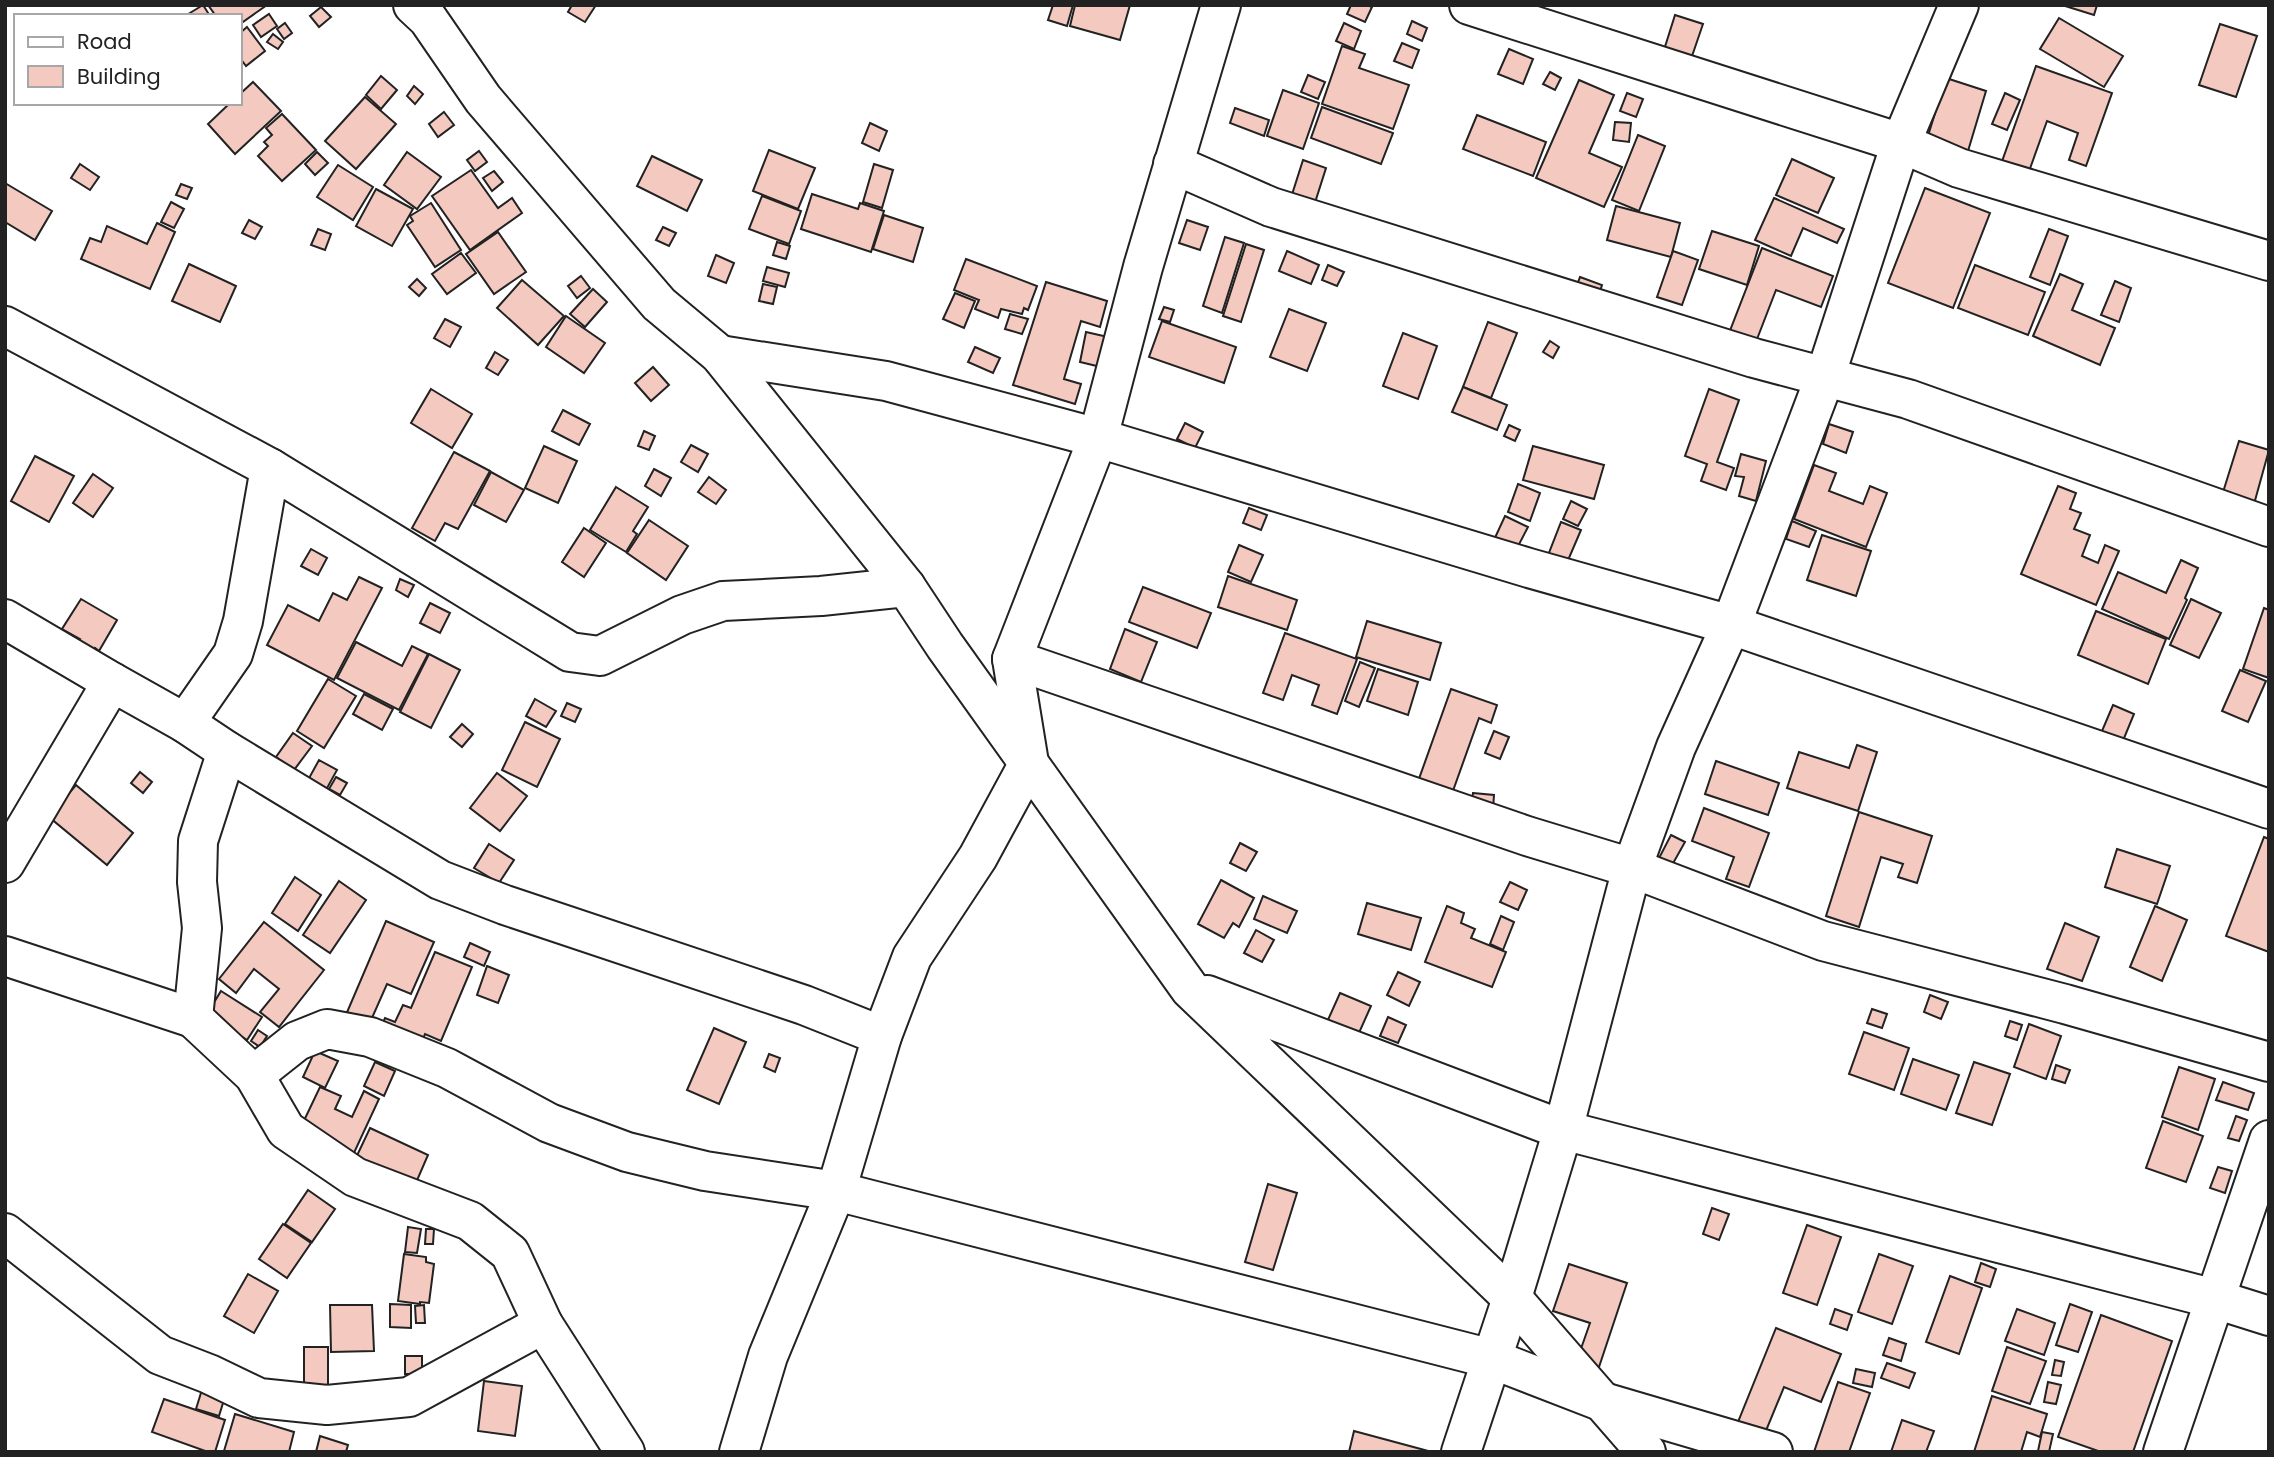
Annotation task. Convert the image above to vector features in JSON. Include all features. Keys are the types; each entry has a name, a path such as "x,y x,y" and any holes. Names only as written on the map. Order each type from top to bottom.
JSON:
{"street":[{"path":"740,1452 768,1356 836,1191 882,1036 912,957 978,858 1029,763 1012,659 1098,438 1143,267 1221,5"},
{"path":"1469,5 1901,143 1959,168 2269,261"},
{"path":"1461,1452 1512,1298 1563,1130 1632,868 1676,747 1731,625 1825,377 1901,143 1959,5"},
{"path":"428,10 483,99 659,304 720,355 906,587 945,646 1190,989 1512,1298 1646,1452"},
{"path":"1173,163 1271,207 1754,358 1908,399 2269,527"},
{"path":"5,326 270,468 570,652 600,656 682,615 723,601 821,596 906,587"},
{"path":"720,355 887,381 1098,438 1516,565 1731,625 2269,809"},
{"path":"184,723 233,654 243,621 270,468"},
{"path":"5,619 184,723 440,880 505,905 804,1005 882,1036"},
{"path":"1012,659 1527,836 1632,868 1823,941 2051,1000 2269,1062"},
{"path":"5,863 112,682"},
{"path":"193,1018 202,928 197,882 198,841 227,751"},
{"path":"5,956 193,1018 254,1075 286,1130 355,1177 470,1221 510,1253 543,1324 625,1452"},
{"path":"1190,989 1563,1130 2215,1299 2269,1316"},
{"path":"254,1075 297,1041 327,1029 370,1037 447,1068 549,1123 627,1152 705,1171 836,1191 1492,1359 1603,1402 1773,1452"},
{"path":"2163,1452 2269,1140"},
{"path":"5,1233 160,1355 259,1398 327,1405 409,1397 543,1324"}],"building":[{"path":"203,5 209,14 188,14"},
{"path":"208,5 267,5 242,23 242,14 215,14"},
{"path":"572,5 596,5 585,22 568,12"},
{"path":"1053,5 1073,5 1067,26 1048,20"},
{"path":"1075,5 1130,5 1120,40 1070,26"},
{"path":"1351,5 1372,7 1365,22 1347,14"},
{"path":"2062,5 2097,5 2094,15"},
{"path":"321,7 331,17 319,27 310,16"},
{"path":"269,14 277,26 261,37 253,25"},
{"path":"1675,15 1703,24 1690,62 1663,53"},
{"path":"2059,18 2123,56 2104,87 2040,49"},
{"path":"1412,21 1427,28 1422,41 1407,34"},
{"path":"285,23 292,33 284,39 277,29"},
{"path":"1344,23 1361,31 1354,49 1336,41"},
{"path":"2220,24 2257,36 2236,97 2199,85"},
{"path":"247,27 265,51 246,66 242,61 242,31"},
{"path":"273,34 283,42 278,49 267,42"},
{"path":"1402,43 1419,50 1412,68 1394,61"},
{"path":"1342,46 1365,54 1359,68 1409,85 1393,129 1322,104"},
{"path":"1509,49 1533,59 1523,84 1498,74"},
{"path":"2036,66 2112,93 2086,166 2069,160 2078,133 2047,121 2027,177 2000,167"},
{"path":"1550,72 1561,78 1555,90 1543,84"},
{"path":"1308,75 1325,82 1318,99 1301,92"},
{"path":"381,76 397,90 381,109 366,95"},
{"path":"1946,78 1986,91 1968,151 1927,139"},
{"path":"1579,80 1614,95 1589,153 1622,167 1604,207 1536,178"},
{"path":"253,82 281,111 235,154 208,124 228,105 242,105 242,92"},
{"path":"414,86 423,94 415,104 407,96"},
{"path":"1283,90 1319,103 1303,149 1267,136"},
{"path":"1627,93 1643,99 1636,117 1620,111"},
{"path":"2005,93 2020,100 2007,130 1992,124"},
{"path":"365,97 396,124 356,169 325,141"},
{"path":"1322,107 1393,133 1381,164 1311,138"},
{"path":"1235,108 1269,120 1264,136 1230,123"},
{"path":"444,112 454,125 438,137 429,124"},
{"path":"282,114 316,150 282,181 258,156 268,146 264,142 272,135 266,128"},
{"path":"1477,115 1546,142 1533,176 1463,149"},
{"path":"1615,122 1631,123 1629,142 1613,140"},
{"path":"870,123 887,131 879,151 862,143"},
{"path":"1638,135 1665,146 1639,211 1612,200"},
{"path":"769,150 815,168 798,209 753,191"},
{"path":"479,151 487,162 475,171 467,160"},
{"path":"317,152 328,163 315,175 305,164"},
{"path":"407,152 441,177 417,209 384,185"},
{"path":"652,156 702,180 687,211 637,186"},
{"path":"1792,159 1834,178 1818,213 1776,195"},
{"path":"1303,160 1326,168 1312,212 1289,204"},
{"path":"80,164 99,177 90,190 71,178"},
{"path":"874,164 893,170 882,208 863,202"},
{"path":"338,165 373,187 353,220 317,197"},
{"path":"471,170 498,208 512,198 522,213 470,250 432,196"},
{"path":"494,171 503,182 492,191 483,178"},
{"path":"5,183 52,211 35,240 5,222"},
{"path":"181,184 192,188 187,199 176,195"},
{"path":"1925,188 1990,213 1953,308 1888,283"},
{"path":"376,189 413,209 392,246 356,226"},
{"path":"812,194 858,209 860,203 884,211 871,252 801,229"},
{"path":"762,196 801,211 789,244 749,229"},
{"path":"1774,198 1844,229 1837,243 1803,228 1791,256 1755,240"},
{"path":"171,202 184,209 174,228 161,222"},
{"path":"431,203 461,250 435,267 407,225 413,221 410,216"},
{"path":"1616,206 1680,223 1671,257 1607,240"},
{"path":"884,215 923,228 913,262 873,249"},
{"path":"249,220 262,227 255,239 242,233"},
{"path":"1187,220 1208,227 1200,250 1179,243"},
{"path":"157,223 175,232 150,289 81,259 90,238 101,242 107,226 147,244"},
{"path":"663,227 676,233 669,246 656,240"},
{"path":"318,229 331,234 325,250 311,245"},
{"path":"2049,229 2068,236 2050,285 2030,277"},
{"path":"1712,231 1759,246 1747,285 1699,269"},
{"path":"498,232 526,272 494,294 466,254"},
{"path":"1225,237 1244,243 1222,313 1203,306"},
{"path":"777,242 790,246 786,259 773,255"},
{"path":"1246,244 1264,250 1241,322 1223,316"},
{"path":"1762,248 1833,276 1821,307 1776,290 1752,352 1726,341"},
{"path":"1287,251 1319,265 1311,284 1279,271"},
{"path":"1673,251 1698,260 1682,305 1657,297"},
{"path":"461,253 476,273 447,294 432,274"},
{"path":"716,255 734,263 726,283 708,276"},
{"path":"966,259 1037,286 1028,310 1024,308 1022,314 1001,309 998,318 975,309 979,300 954,290"},
{"path":"189,264 236,286 220,322 172,301"},
{"path":"1328,265 1344,272 1337,286 1322,280"},
{"path":"1975,265 2045,292 2028,335 1958,308"},
{"path":"767,267 789,273 785,287 763,281"},
{"path":"2060,274 2083,284 2072,310 2115,328 2100,365 2033,336"},
{"path":"581,276 590,288 577,298 568,286"},
{"path":"1580,277 1602,285 1596,304 1573,296"},
{"path":"417,279 426,288 419,296 409,287"},
{"path":"522,280 564,316 538,345 497,308"},
{"path":"2115,281 2131,288 2119,322 2101,315"},
{"path":"1046,282 1107,301 1100,327 1081,321 1064,379 1081,384 1075,404 1013,385"},
{"path":"763,284 777,287 773,304 759,301"},
{"path":"593,289 607,302 585,327 570,314"},
{"path":"955,293 975,301 964,328 943,319"},
{"path":"1164,307 1174,310 1170,322 1159,319"},
{"path":"1289,309 1326,323 1307,371 1270,357"},
{"path":"1010,314 1028,319 1022,334 1005,329"},
{"path":"566,316 605,343 584,373 546,347"},
{"path":"445,319 461,327 450,347 434,338"},
{"path":"1162,321 1236,347 1224,383 1149,357"},
{"path":"1488,322 1517,333 1491,398 1463,387"},
{"path":"1086,332 1108,337 1101,367 1080,362"},
{"path":"1403,333 1437,346 1418,399 1383,386"},
{"path":"1550,341 1559,347 1553,358 1543,352"},
{"path":"975,347 1000,358 993,373 968,362"},
{"path":"495,352 508,360 498,375 486,368"},
{"path":"653,367 669,385 651,401 635,383"},
{"path":"1463,387 1507,405 1497,430 1452,412"},
{"path":"431,389 472,414 452,448 411,423"},
{"path":"1709,389 1739,400 1717,462 1734,468 1726,490 1701,481 1707,464 1685,456"},
{"path":"563,410 590,424 579,445 552,431"},
{"path":"1185,423 1203,432 1195,448 1177,439"},
{"path":"1829,424 1853,432 1846,453 1823,444"},
{"path":"1509,425 1520,430 1515,441 1504,436"},
{"path":"644,431 655,436 649,450 638,446"},
{"path":"2239,441 2269,450 2251,515 2219,505"},
{"path":"691,445 708,454 698,472 681,462"},
{"path":"544,446 577,461 558,503 525,488"},
{"path":"1533,446 1604,465 1594,499 1523,480"},
{"path":"454,452 490,471 458,529 445,523 435,541 412,528"},
{"path":"1741,454 1766,461 1756,501 1739,496 1744,477 1735,476"},
{"path":"35,456 74,476 49,522 11,501"},
{"path":"1814,465 1836,473 1829,491 1863,504 1870,486 1887,493 1866,547 1794,519"},
{"path":"654,469 671,478 661,496 645,486"},
{"path":"491,472 524,490 506,522 474,505"},
{"path":"93,474 113,488 93,517 73,503"},
{"path":"709,477 726,490 716,504 698,492"},
{"path":"1518,484 1540,493 1530,521 1508,512"},
{"path":"2058,486 2076,493 2070,509 2081,513 2074,529 2090,535 2082,556 2098,563 2105,545 2119,551 2096,605 2021,574"},
{"path":"616,487 648,507 633,531 637,534 626,552 590,530"},
{"path":"1571,501 1587,509 1578,526 1563,519"},
{"path":"1249,508 1267,515 1261,530 1243,523"},
{"path":"1505,516 1528,527 1515,552 1493,542"},
{"path":"649,520 688,546 666,580 627,553"},
{"path":"1792,521 1816,531 1809,547 1786,539"},
{"path":"1561,522 1581,530 1566,565 1547,558"},
{"path":"584,528 606,543 584,577 562,562"},
{"path":"1822,535 1871,551 1856,596 1807,580"},
{"path":"1239,545 1263,555 1251,582 1228,572"},
{"path":"311,549 327,558 318,575 301,566"},
{"path":"2181,560 2198,568 2169,639 2102,609 2118,572 2166,593"},
{"path":"1228,576 1297,600 1287,630 1218,607"},
{"path":"359,577 382,588 334,680 267,645 288,605 319,621 333,593 347,600"},
{"path":"400,579 414,585 408,597 396,590"},
{"path":"1143,587 1211,613 1197,648 1129,622"},
{"path":"81,599 117,620 99,651 95,648 86,661 72,652 80,639 62,629"},
{"path":"2191,599 2221,613 2199,658 2170,645"},
{"path":"430,603 450,613 440,633 420,623"},
{"path":"2264,608 2269,610 2269,678 2243,669"},
{"path":"2096,611 2166,639 2148,684 2078,655"},
{"path":"1367,621 1441,643 1430,680 1356,657"},
{"path":"1125,629 1157,642 1141,682 1110,669"},
{"path":"1285,633 1357,659 1337,714 1312,705 1319,685 1292,675 1283,700 1263,693"},
{"path":"356,642 402,666 412,646 428,654 399,710 337,678"},
{"path":"429,654 460,670 431,728 400,712"},
{"path":"1360,662 1375,668 1359,707 1345,701"},
{"path":"1378,669 1418,682 1408,715 1367,701"},
{"path":"2240,670 2266,681 2248,722 2222,711"},
{"path":"328,679 356,696 324,748 297,731"},
{"path":"1451,689 1497,705 1491,723 1479,718 1449,802 1415,790"},
{"path":"364,694 393,709 382,730 353,714"},
{"path":"535,699 556,711 546,727 526,716"},
{"path":"567,703 581,709 575,722 561,716"},
{"path":"2113,705 2134,714 2120,748 2099,738"},
{"path":"525,722 560,739 537,787 502,770"},
{"path":"462,724 473,734 462,747 450,737"},
{"path":"1494,731 1509,737 1500,759 1485,753"},
{"path":"293,733 312,746 294,770 276,757"},
{"path":"1857,745 1877,752 1858,811 1787,788 1799,752 1849,768"},
{"path":"319,760 337,770 326,790 308,780"},
{"path":"1716,761 1779,783 1768,815 1705,794"},
{"path":"140,772 152,782 143,793 131,783"},
{"path":"497,773 527,796 500,831 470,808"},
{"path":"336,777 347,783 340,795 329,789"},
{"path":"76,785 133,833 107,865 49,817"},
{"path":"1473,793 1494,795 1493,809 1471,806"},
{"path":"1704,808 1769,833 1749,887 1726,879 1734,857 1692,841"},
{"path":"1859,812 1932,836 1917,883 1898,877 1903,864 1881,857 1859,927 1826,916"},
{"path":"1671,835 1685,842 1671,867 1658,860"},
{"path":"2264,837 2269,839 2269,952 2226,936"},
{"path":"1240,843 1257,852 1246,871 1230,863"},
{"path":"489,844 514,860 499,883 474,868"},
{"path":"2117,849 2170,866 2157,904 2105,887"},
{"path":"295,877 321,895 298,931 272,913"},
{"path":"1221,880 1254,898 1239,927 1233,923 1224,938 1198,924"},
{"path":"339,881 366,900 330,953 303,935"},
{"path":"1510,882 1527,890 1518,910 1500,902"},
{"path":"1263,896 1297,911 1287,933 1254,919"},
{"path":"1367,903 1421,918 1411,950 1358,934"},
{"path":"1447,906 1464,913 1461,923 1475,929 1471,938 1506,952 1492,987 1425,962"},
{"path":"2155,906 2187,920 2162,981 2130,967"},
{"path":"1501,916 1514,922 1503,950 1490,944"},
{"path":"386,921 434,942 411,994 387,984 368,1027 345,1017"},
{"path":"264,922 324,970 279,1027 260,1012 279,989 254,969 236,993 219,979"},
{"path":"2065,923 2099,937 2082,981 2047,969"},
{"path":"1256,930 1274,940 1262,962 1244,953"},
{"path":"470,943 490,952 484,966 464,957"},
{"path":"435,952 472,967 441,1041 425,1034 419,1049 379,1032 385,1018 395,1022 403,1005 411,1008"},
{"path":"487,966 509,975 498,1003 477,995"},
{"path":"1398,972 1420,982 1409,1006 1387,995"},
{"path":"221,991 262,1017 247,1040 207,1014"},
{"path":"1340,993 1371,1006 1354,1044 1323,1031"},
{"path":"1930,995 1948,1002 1941,1019 1924,1012"},
{"path":"1872,1009 1887,1014 1882,1028 1867,1023"},
{"path":"1388,1017 1406,1025 1398,1043 1380,1036"},
{"path":"2010,1021 2022,1025 2017,1040 2005,1036"},
{"path":"2029,1024 2061,1036 2046,1079 2014,1067"},
{"path":"714,1028 746,1042 719,1104 687,1090"},
{"path":"258,1030 267,1036 260,1047 251,1041"},
{"path":"1864,1032 1909,1048 1894,1090 1849,1074"},
{"path":"315,1051 338,1061 325,1088 303,1077"},
{"path":"769,1054 780,1058 775,1072 764,1067"},
{"path":"1913,1059 1959,1075 1946,1110 1901,1094"},
{"path":"375,1062 395,1071 384,1096 364,1086"},
{"path":"1974,1062 2010,1074 1992,1125 1956,1113"},
{"path":"2056,1065 2070,1070 2065,1083 2052,1079"},
{"path":"2179,1067 2215,1079 2198,1130 2162,1117"},
{"path":"2223,1082 2254,1093 2248,1110 2216,1100"},
{"path":"320,1087 341,1096 335,1109 352,1117 364,1091 379,1099 353,1155 299,1131"},
{"path":"2236,1116 2247,1120 2239,1141 2228,1138"},
{"path":"2163,1121 2203,1136 2186,1182 2146,1168"},
{"path":"370,1128 428,1155 412,1192 353,1164"},
{"path":"2218,1167 2232,1171 2225,1193 2210,1188"},
{"path":"1268,1184 1297,1193 1273,1270 1245,1262"},
{"path":"308,1190 335,1209 312,1242 285,1224"},
{"path":"1712,1208 1729,1214 1719,1240 1703,1234"},
{"path":"283,1224 311,1243 287,1278 259,1259"},
{"path":"1807,1225 1841,1237 1817,1305 1783,1293"},
{"path":"408,1227 421,1229 417,1253 405,1252"},
{"path":"426,1229 434,1229 433,1244 425,1244"},
{"path":"404,1254 426,1257 426,1262 434,1264 429,1303 398,1301"},
{"path":"1879,1254 1913,1266 1892,1324 1858,1312"},
{"path":"1981,1263 1996,1269 1990,1287 1975,1282"},
{"path":"1569,1264 1627,1283 1599,1367 1577,1360 1590,1323 1553,1311"},
{"path":"248,1274 278,1291 254,1333 224,1316"},
{"path":"1950,1276 1982,1288 1959,1354 1926,1342"},
{"path":"390,1304 411,1305 411,1328 390,1327"},
{"path":"2070,1304 2092,1312 2078,1352 2056,1345"},
{"path":"330,1305 372,1305 374,1351 331,1352"},
{"path":"424,1305 425,1323 416,1323 415,1306"},
{"path":"1835,1309 1852,1315 1847,1330 1830,1324"},
{"path":"2017,1309 2055,1323 2044,1355 2005,1341"},
{"path":"2101,1315 2172,1341 2133,1452 2101,1452 2058,1437"},
{"path":"1776,1328 1841,1354 1821,1402 1784,1387 1763,1438 1736,1427"},
{"path":"1889,1338 1906,1344 1901,1361 1883,1355"},
{"path":"304,1347 328,1347 328,1391 304,1391"},
{"path":"2007,1347 2046,1361 2030,1404 1992,1391"},
{"path":"405,1356 422,1356 422,1374 405,1374"},
{"path":"2055,1360 2064,1362 2061,1376 2052,1375"},
{"path":"1887,1363 1915,1373 1909,1388 1881,1378"},
{"path":"1856,1369 1875,1373 1872,1387 1853,1383"},
{"path":"484,1381 522,1386 515,1436 478,1431"},
{"path":"1838,1382 1870,1393 1849,1452 1814,1452"},
{"path":"2048,1382 2061,1385 2056,1404 2044,1402"},
{"path":"204,1383 227,1390 219,1416 196,1409"},
{"path":"1992,1396 2047,1414 2040,1437 2027,1432 2021,1452 1974,1452"},
{"path":"164,1399 225,1420 215,1452 208,1452 152,1432"},
{"path":"235,1414 294,1432 289,1452 224,1451"},
{"path":"1902,1420 1934,1431 1926,1452 1891,1452"},
{"path":"1354,1431 1432,1452 1349,1452"},
{"path":"2042,1432 2053,1434 2049,1452 2038,1451"},
{"path":"320,1436 348,1445 346,1452 316,1452"}]}
